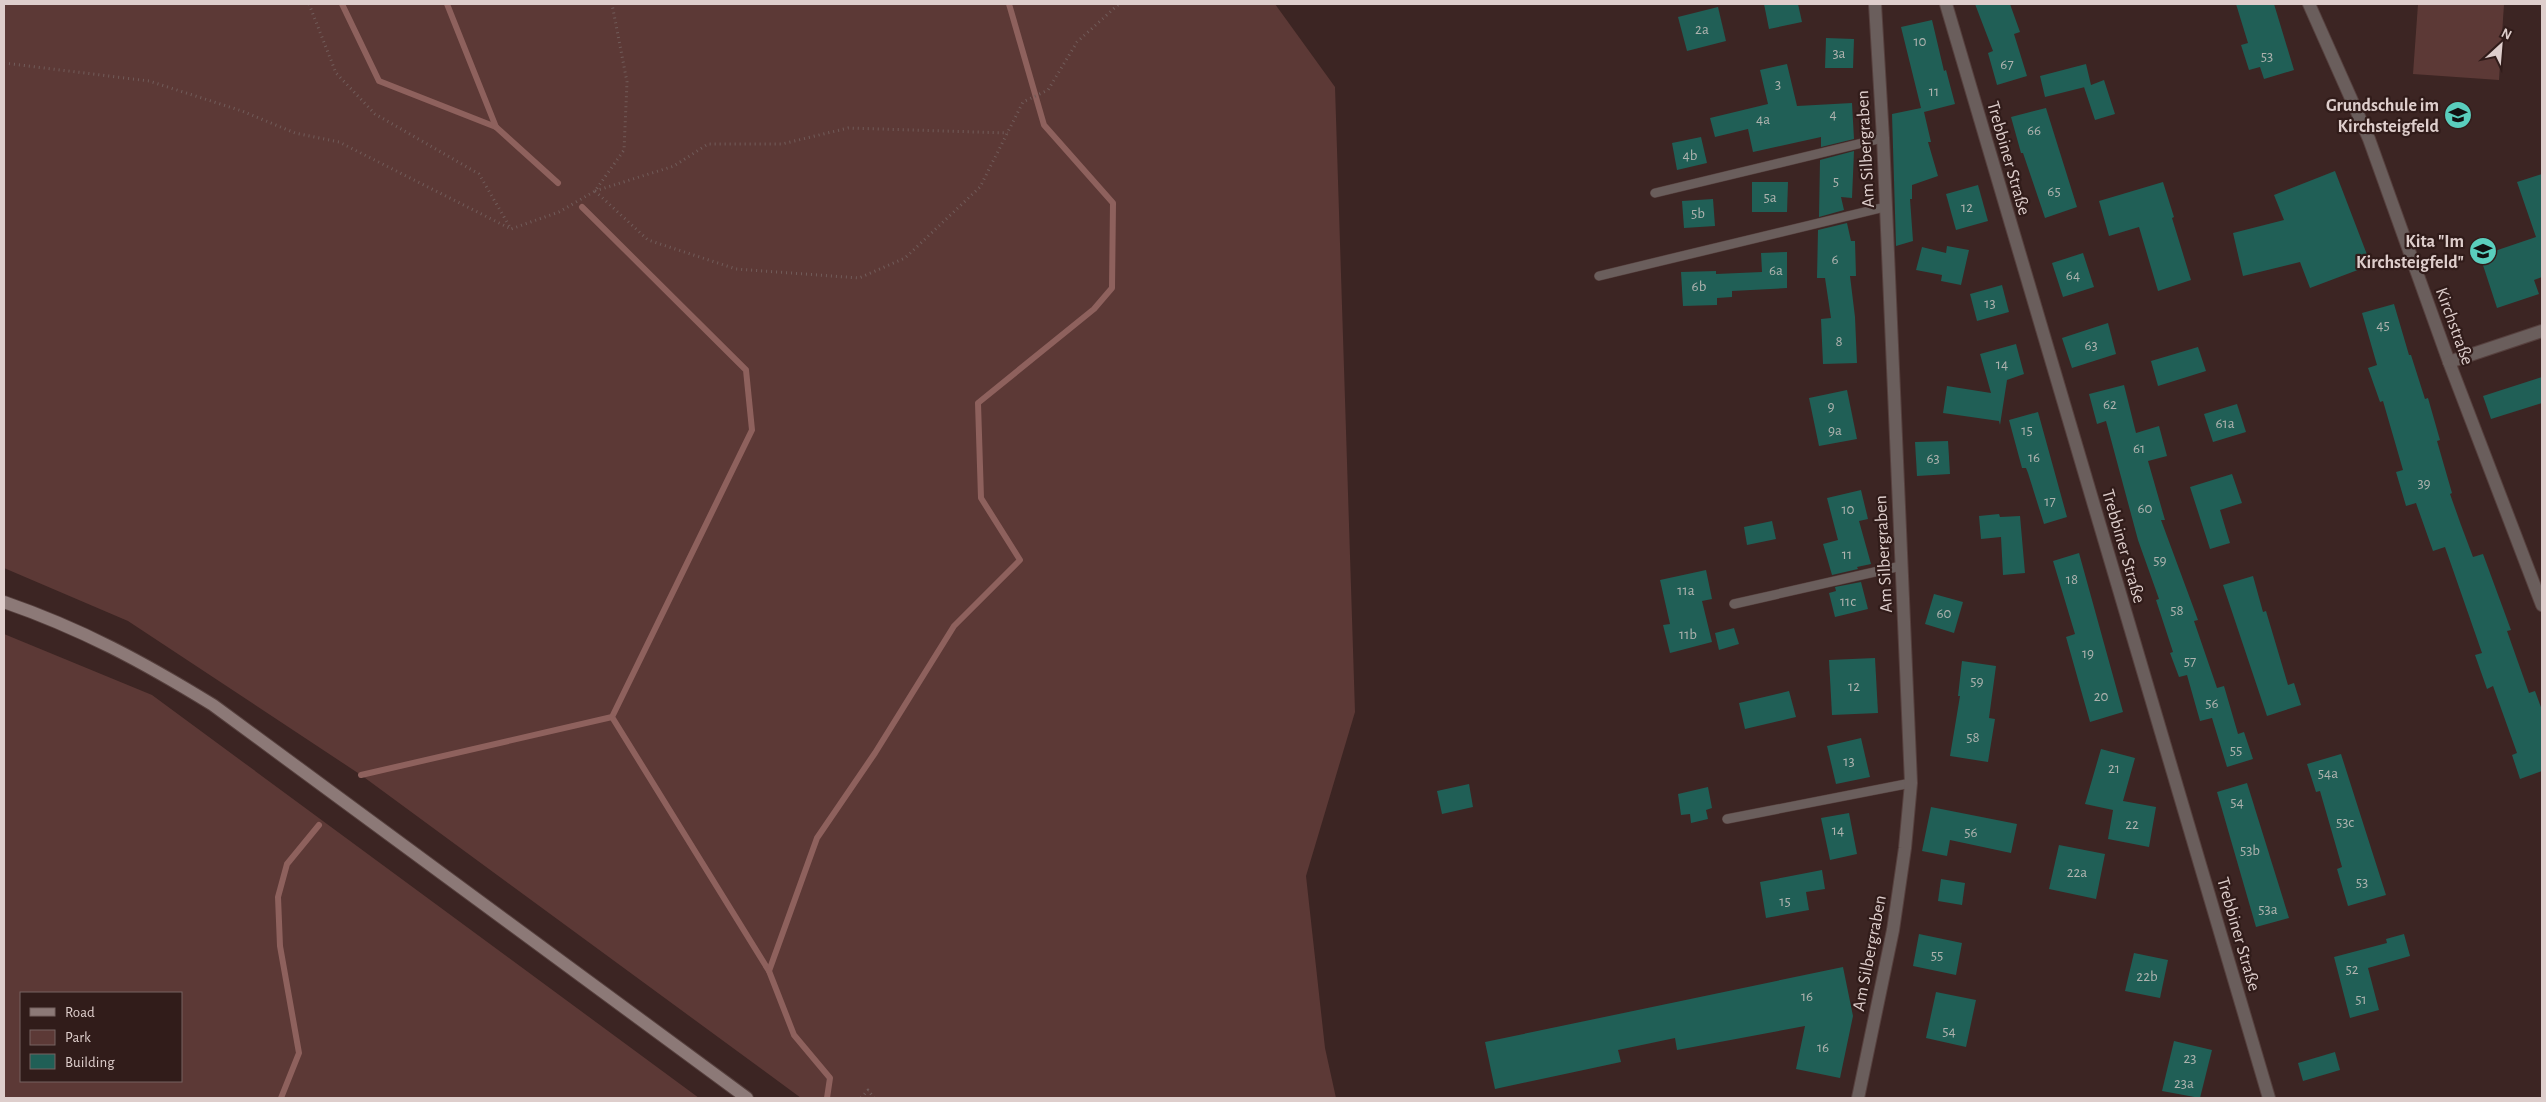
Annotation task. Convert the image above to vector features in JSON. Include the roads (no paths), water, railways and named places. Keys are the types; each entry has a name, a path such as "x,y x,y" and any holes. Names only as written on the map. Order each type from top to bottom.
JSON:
{"main road":[{"path":"4,602 83,632 144,663 213,705 747,1098"}],"street":[{"name":"Am Silbergraben","path":"1858,1098 1893,930 1905,848 1911,783 1883,138 1875,4"},
{"name":"Trebbiner Straße","path":"1946,4 2269,1098"},
{"name":"Kirchstraße","path":"2309,4 2369,140 2449,362 2542,605"},
{"path":"2449,362 2542,331"}],"lane":[{"path":"1655,193 1883,138"},
{"path":"1599,276 1886,207"},
{"path":"1734,604 1901,566"},
{"path":"1728,819 1911,783"}],"waterway":[{"path":"342,4 379,81 496,127"},
{"path":"447,4 496,127 558,183"},
{"path":"827,1098 830,1078 794,1035 769,971 817,838 875,753 954,626 1020,560 981,498 978,403 1094,309 1112,288 1113,203 1044,125 1009,4"},
{"path":"582,207 746,370 752,430 612,717 769,971"},
{"path":"361,775 612,717"},
{"path":"281,1098 299,1053 280,946 278,897 287,864 319,825"}],"place":[{"name":"Grundschule im Kirchsteigfeld","path":"2458,115"},
{"name":"Kita \"Im Kirchsteigfeld\"","path":"2483,251"}]}
